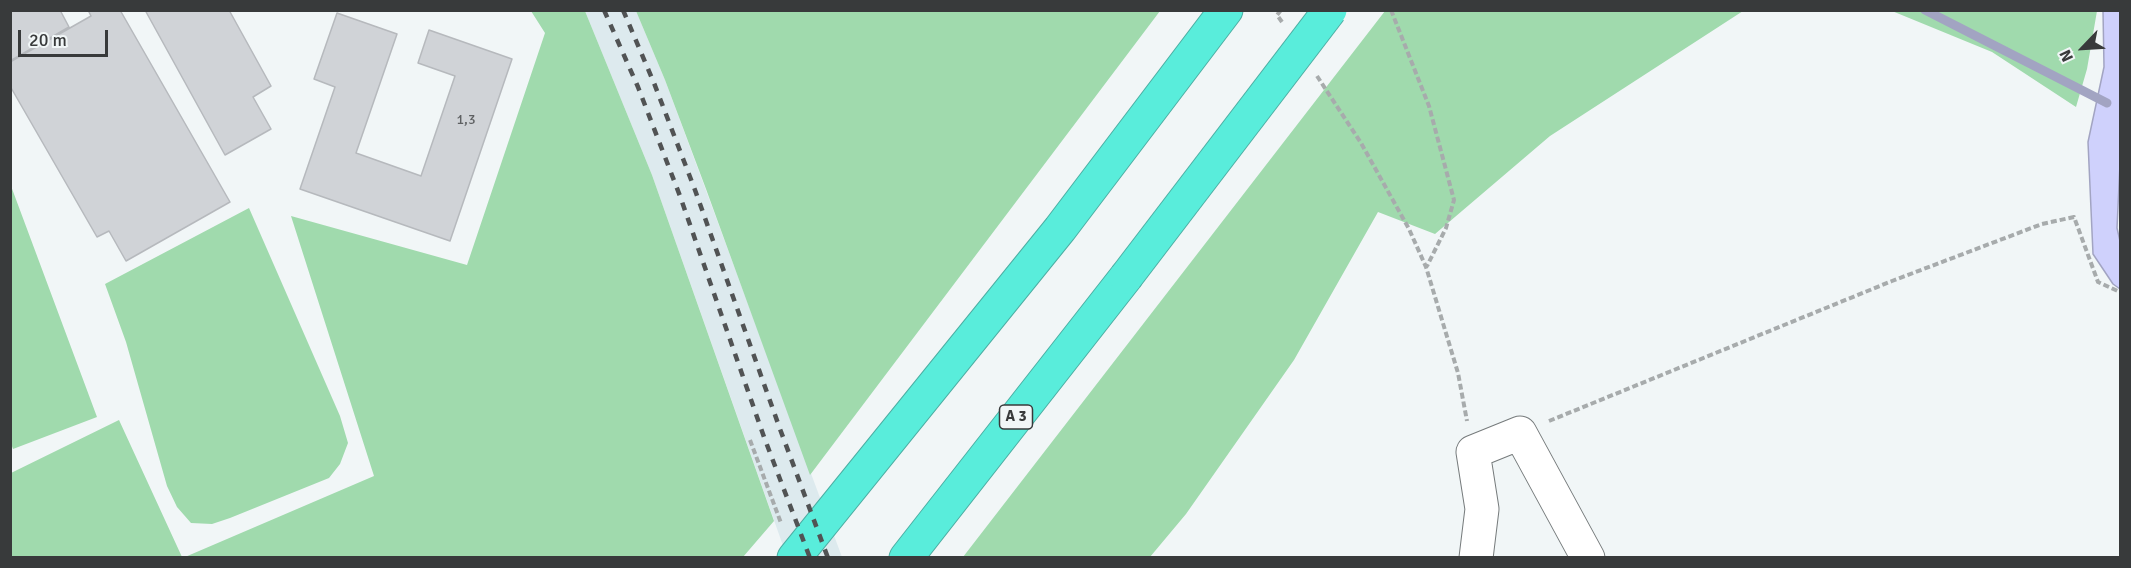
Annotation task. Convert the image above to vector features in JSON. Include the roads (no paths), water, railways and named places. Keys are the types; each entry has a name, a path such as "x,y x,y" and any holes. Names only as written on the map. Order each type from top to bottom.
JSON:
{"highway":[{"path":"794,558 1060,229 1226,10"},
{"name":"A 3","path":"906,558 1126,277 1330,10"}],"lane":[{"path":"1476,558 1482,509 1473,452 1520,433 1588,558"}],"water":[{"path":"2103,11 2120,11 2120,164 2117,228 2120,241 2120,289 2113,284 2093,254 2088,142 2104,67"}],"waterway":[{"path":"1925,10 2107,103"}],"railway":[{"path":"604,10 638,87 680,196 764,437 810,558"},
{"path":"623,10 695,190 828,558"}]}
